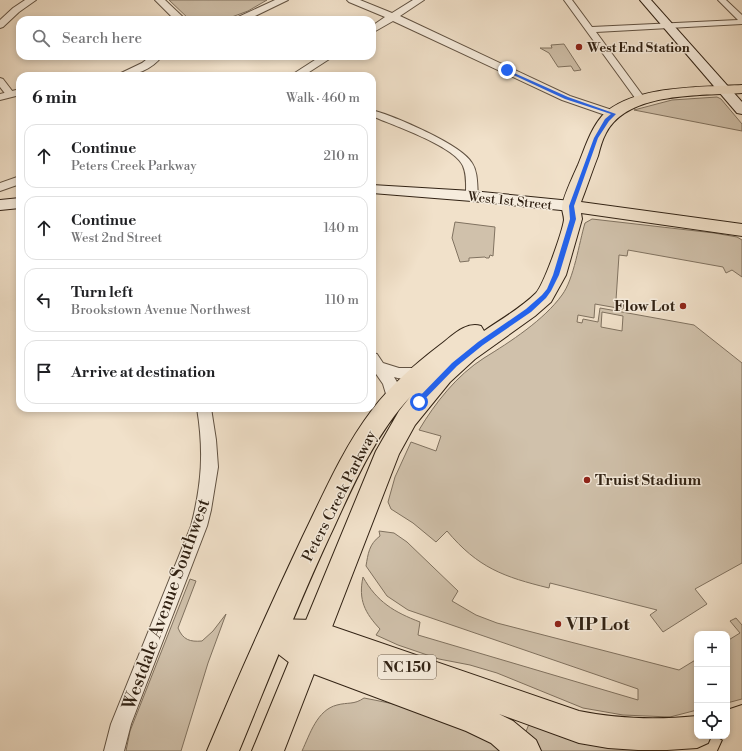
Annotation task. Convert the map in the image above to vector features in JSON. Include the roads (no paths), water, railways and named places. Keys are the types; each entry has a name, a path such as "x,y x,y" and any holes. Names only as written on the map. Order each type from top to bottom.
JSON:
{"main road":[{"path":"644,0 742,110"},
{"path":"571,206 598,133 607,120 614,114 641,100 678,94 742,89"},
{"name":"West 1st Street","path":"376,189 472,196 571,206 741,230"},
{"path":"0,205 16,203"},
{"name":"Peters Creek Parkway","path":"223,751 315,538 355,458 376,424 394,400 420,372 446,351 516,302 530,290 542,271 559,216 571,206"},
{"name":"Peters Creek Parkway","path":"268,751 380,467 397,434 419,402 454,364 528,311 544,297 556,275 573,219 571,206"},
{"path":"274,633 310,645 502,732 525,751"},
{"name":"NC 150","path":"310,645 579,727 635,735 694,732"},
{"path":"730,725 742,721"},
{"path":"734,751 742,746"}],"street":[{"path":"0,25 16,10 31,0"},
{"path":"160,0 176,16"},
{"path":"248,16 282,0"},
{"path":"352,0 393,17 561,96 614,114"},
{"path":"376,28 419,0"},
{"path":"568,0 641,100"},
{"path":"722,0 742,21"},
{"path":"590,30 742,21"},
{"path":"131,72 146,65 152,60"},
{"path":"302,72 322,60"},
{"path":"0,81 10,94"},
{"path":"376,115 447,146 460,154 470,170 472,196"},
{"path":"0,187 16,181"},
{"path":"376,362 400,373 420,372"},
{"path":"376,362 390,382 394,400"},
{"name":"Westdale Avenue Southwest","path":"114,751 121,724 199,526 206,500 210,475 210,450 205,412"}],"place":[{"name":"West End Station","path":"579,47"},
{"name":"Flow Lot","path":"683,306"},
{"name":"Truist Stadium","path":"587,480"},
{"name":"VIP Lot","path":"558,624"}]}
